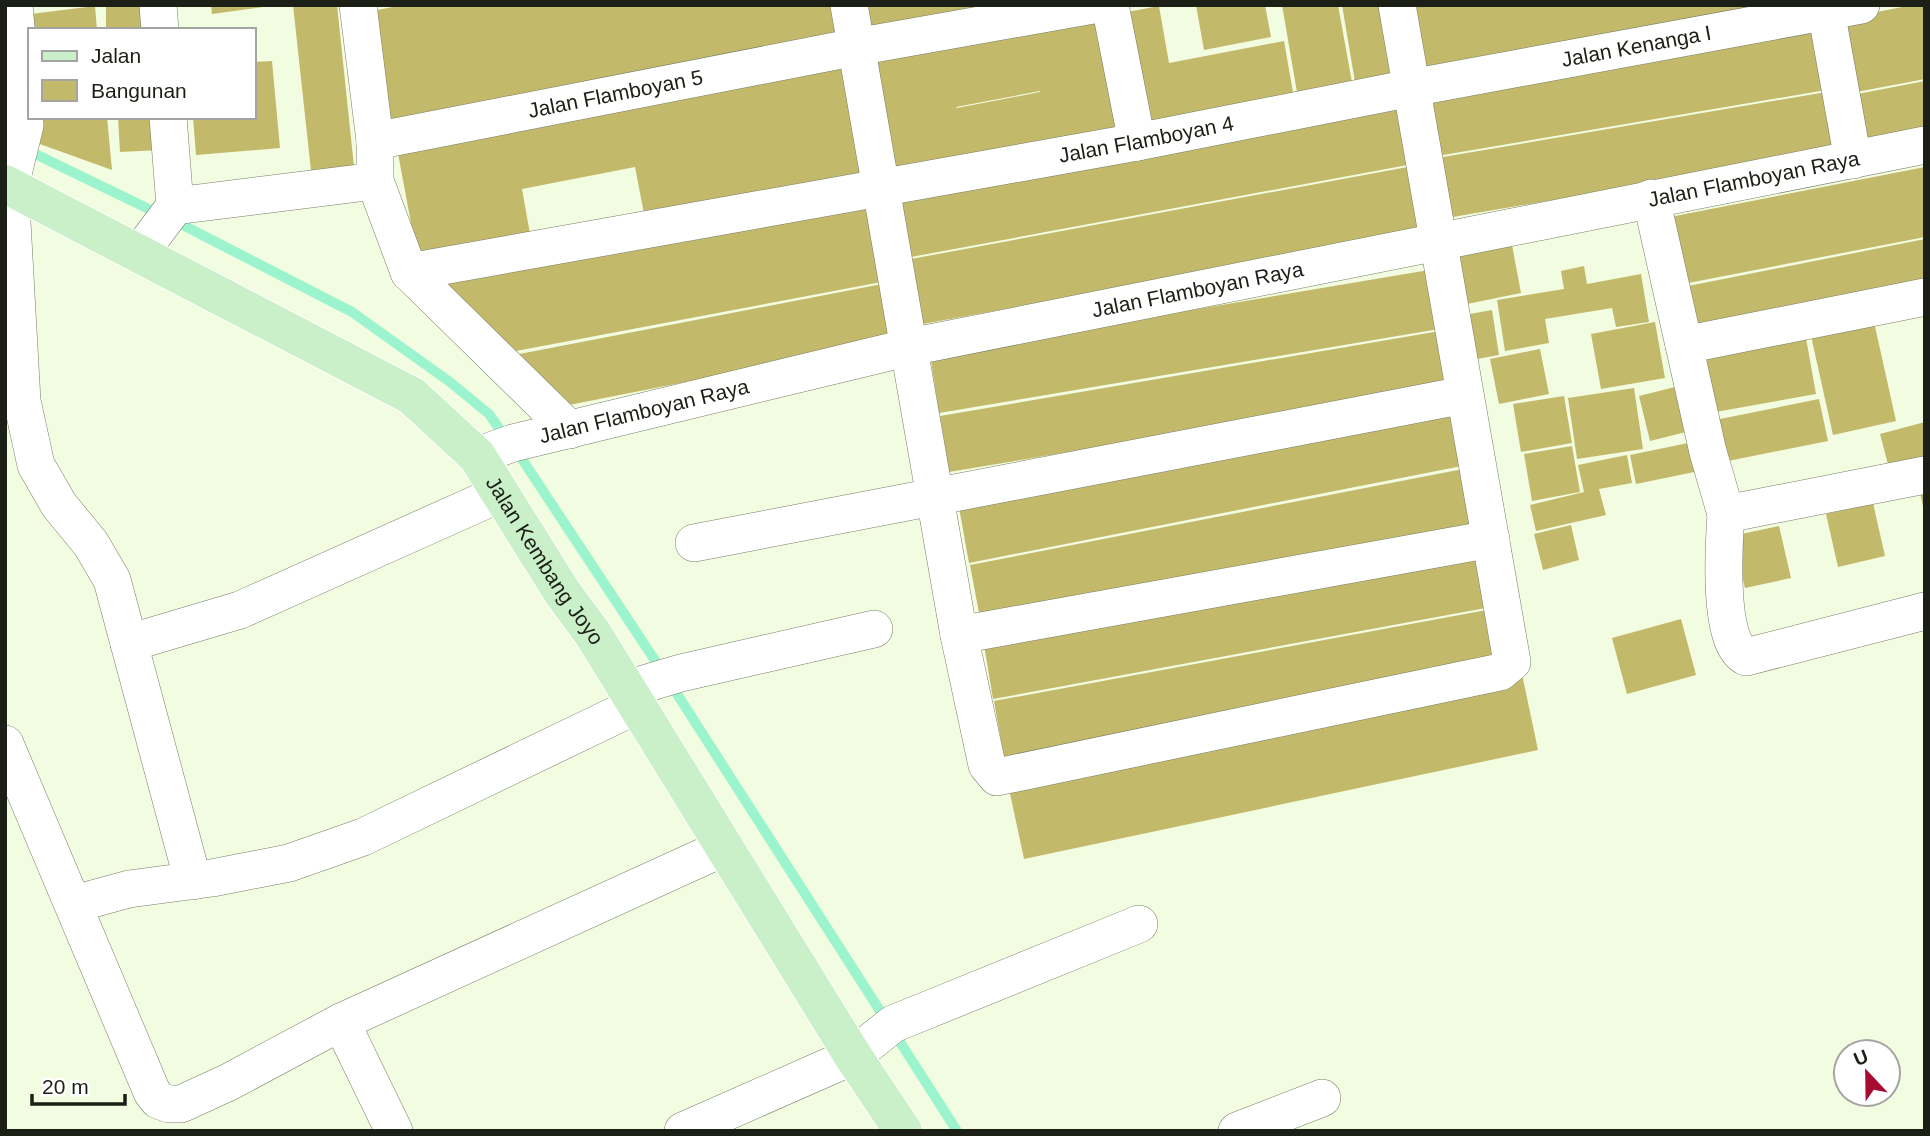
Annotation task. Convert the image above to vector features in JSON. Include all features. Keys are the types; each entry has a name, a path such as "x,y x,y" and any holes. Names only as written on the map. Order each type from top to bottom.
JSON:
{"main road":[{"name":"Jalan Kembang Joyo","path":"8,185 412,396 477,456 632,697 853,1056 903,1131"}],"street":[{"path":"14,5 24,125 8,185 22,401 36,465 59,505 91,544 112,580 193,881"},
{"path":"158,5 160,28"},
{"path":"849,5 959,635 987,765 997,777 1500,672 1508,667 1514,658 1464,395 1397,5"},
{"name":"Jalan Flamboyan 5","path":"375,141 856,47 1093,5"},
{"path":"1110,5 1137,142"},
{"path":"362,6 375,141 375,181 409,272 570,430"},
{"path":"1837,7 1853,160"},
{"name":"Jalan Kenanga I","path":"1411,88 1837,7"},
{"name":"Jalan Flamboyan 4","path":"409,272 1137,142 1411,88"},
{"path":"139,254 175,206 168,119"},
{"name":"Jalan Flamboyan Raya","path":"477,456 513,443 910,346 1925,145"},
{"path":"175,206 375,181"},
{"path":"1651,198 1708,452 1726,514 1723,578 1734,643 1740,655 1750,657 1925,611"},
{"path":"1684,345 1925,296"},
{"path":"694,543 935,494 1464,395"},
{"path":"1726,514 1925,475"},
{"path":"129,643 240,610 499,494"},
{"path":"959,635 1492,539"},
{"path":"74,904 130,889 193,881 289,863 363,837 681,673 874,629"},
{"path":"5,744 158,1100 181,1104 229,1082 341,1022 724,847"},
{"path":"683,1131 853,1056 893,1024 1139,924"},
{"path":"341,1022 394,1131"},
{"path":"1237,1131 1322,1098"}],"building":[{"path":"106,5 153,5 153,28 106,28"},
{"path":"211,5 263,5 263,7 212,14"},
{"path":"293,5 337,5 355,176 312,180"},
{"path":"403,5 841,5 848,42 391,133 367,12"},
{"path":"862,5 1040,5 868,39"},
{"path":"1196,5 1265,5 1271,37 1204,50"},
{"path":"1282,5 1338,5 1353,88 1298,98"},
{"path":"1342,5 1391,5 1403,80 1356,88"},
{"path":"1412,5 1811,5 1426,80"},
{"path":"1912,5 1925,5 1925,79 1846,94 1832,21"},
{"path":"95,6 97,28 33,28 31,14"},
{"path":"1159,6 1169,63 1284,41 1294,98 1143,126 1122,13"},
{"path":"1102,12 1124,135 894,177 872,54","holes":["1040,91 957,108 956,107"]},
{"path":"1822,27 1832,89 1437,156 1427,93"},
{"path":"272,61 280,148 196,155 193,119 256,119 256,62"},
{"path":"851,62 873,181 646,224 635,167 522,189 532,245 419,266 397,148"},
{"path":"1925,81 1925,139 1857,152 1847,96"},
{"path":"1832,91 1842,151 1447,218 1437,158"},
{"path":"1402,103 1413,164 911,257 899,196"},
{"path":"36,119 107,119 112,170 37,143"},
{"path":"118,119 159,119 160,150 120,152"},
{"path":"1413,166 1425,231 923,324 911,259"},
{"path":"1925,167 1925,237 1683,284 1670,217"},
{"path":"872,200 887,281 505,353 432,280"},
{"path":"1925,239 1925,293 1693,338 1683,287"},
{"path":"1512,245 1521,293 1467,304 1457,256"},
{"path":"1584,266 1587,284 1641,274 1649,322 1616,327 1612,308 1545,319 1549,343 1505,351 1497,300 1564,289 1561,271"},
{"path":"1429,270 1439,329 939,413 930,354"},
{"path":"887,283 898,340 569,405 509,356"},
{"path":"1492,310 1499,355 1477,359 1470,314"},
{"path":"1655,322 1665,378 1601,389 1591,334"},
{"path":"1874,322 1896,421 1833,435 1811,336"},
{"path":"1440,331 1449,388 949,472 940,416"},
{"path":"1806,338 1816,394 1710,413 1700,357"},
{"path":"1540,349 1549,394 1499,404 1490,359"},
{"path":"1675,387 1686,432 1650,441 1639,396"},
{"path":"1634,388 1643,449 1577,459 1568,398"},
{"path":"1564,396 1572,443 1521,452 1513,404"},
{"path":"1819,399 1828,441 1723,462 1715,420"},
{"path":"1456,405 1467,465 969,563 958,502"},
{"path":"1925,422 1925,467 1891,476 1880,434"},
{"path":"1693,442 1699,471 1636,484 1630,455"},
{"path":"1572,446 1580,492 1532,501 1524,454"},
{"path":"1627,455 1632,483 1599,489 1606,515 1536,531 1530,505 1584,492 1578,465"},
{"path":"1468,468 1480,531 982,629 970,565"},
{"path":"1925,492 1925,511 1924,511 1920,493"},
{"path":"1873,503 1885,556 1838,567 1826,514"},
{"path":"1571,525 1579,560 1543,570 1534,534"},
{"path":"1779,526 1791,578 1745,588 1732,536"},
{"path":"1482,554 1491,607 993,699 984,645"},
{"path":"1492,609 1502,666 1004,758 994,701"},
{"path":"1681,619 1696,675 1627,694 1612,638"},
{"path":"1522,674 1538,750 1024,859 1008,784"}],"waterway":[{"path":"25,149 159,214"},
{"path":"173,220 352,312 450,382 489,414 506,438"},
{"path":"516,450 662,671"},
{"path":"670,683 957,1131"}]}
